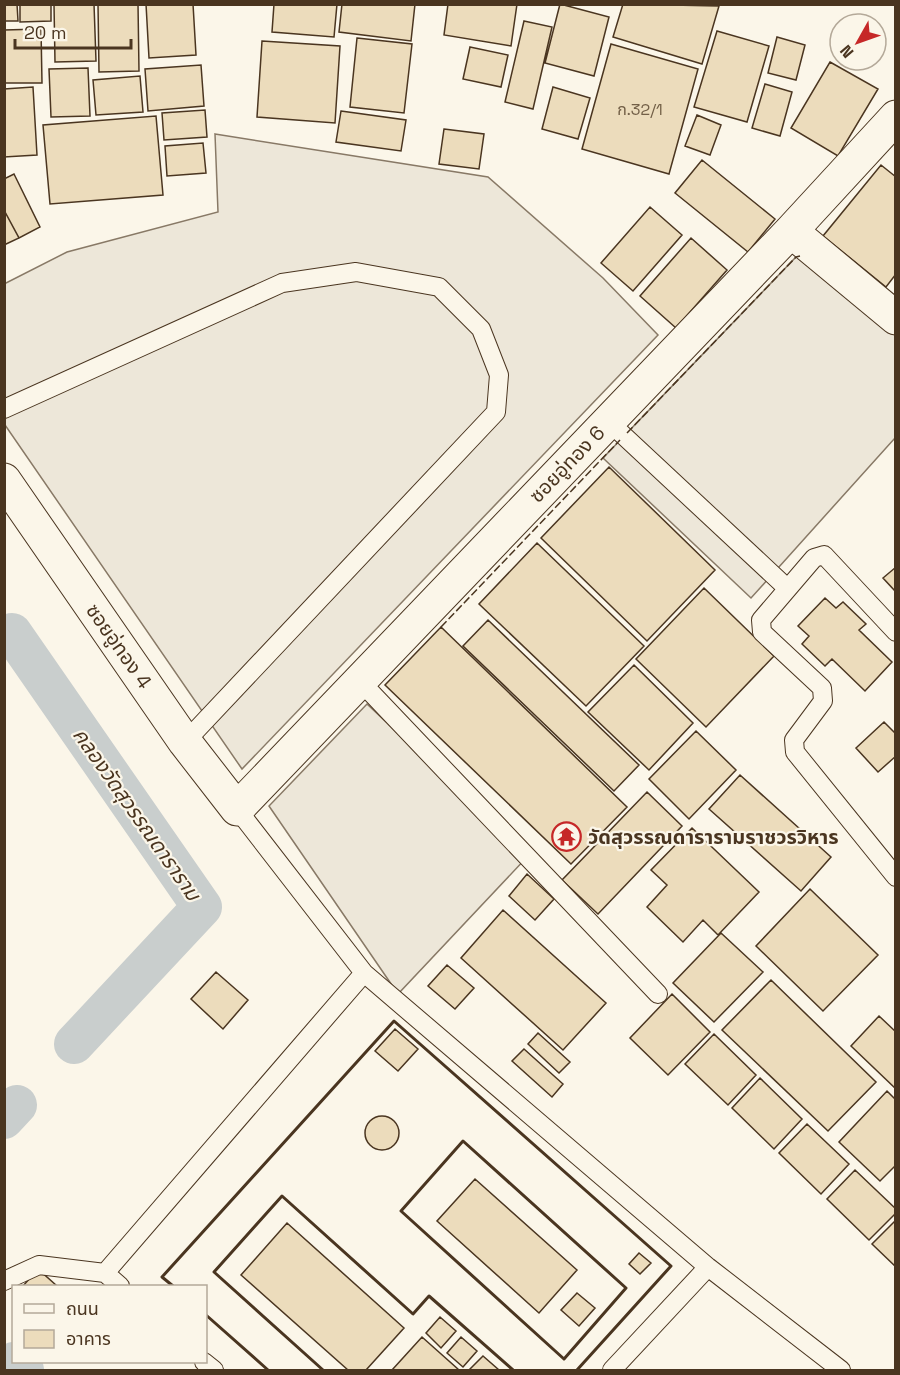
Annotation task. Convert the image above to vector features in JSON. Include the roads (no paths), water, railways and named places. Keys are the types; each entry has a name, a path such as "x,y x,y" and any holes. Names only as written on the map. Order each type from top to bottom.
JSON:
{"street":[{"name":"ซอยอู่ทอง 6","path":"237,809 791,231 896,117"},
{"path":"791,231 896,318"},
{"name":"ซอยอู่ทอง 4","path":"4,480 185,742 237,809"}],"lane":[{"path":"4,409 282,283 356,272 439,287 481,329 499,375 496,412 185,742"},
{"path":"608,421 787,588"},
{"path":"896,632 824,555 814,558 761,620 762,632 822,688 824,695 823,701 794,740 795,752 896,877"},
{"path":"359,681 658,994"},
{"path":"237,809 364,973 708,1267 841,1371"},
{"path":"105,1273 364,973"},
{"path":"4,1281 39,1265 105,1273 118,1285"},
{"path":"612,1371 708,1267"}],"waterway":[{"name":"คลองวัดสุวรรณดาราราม","path":"4,638 12,633 202,907 74,1044"},
{"name":"คลองวัดสุวรรณดาราราม","path":"4,1119 17,1105"},
{"name":"คลองวัดสุวรรณดาราราม","path":"15,1363 24,1370"}],"place":[{"name":"วัดสุวรรณดารารามราชวรวิหาร","path":"567,837"}]}
